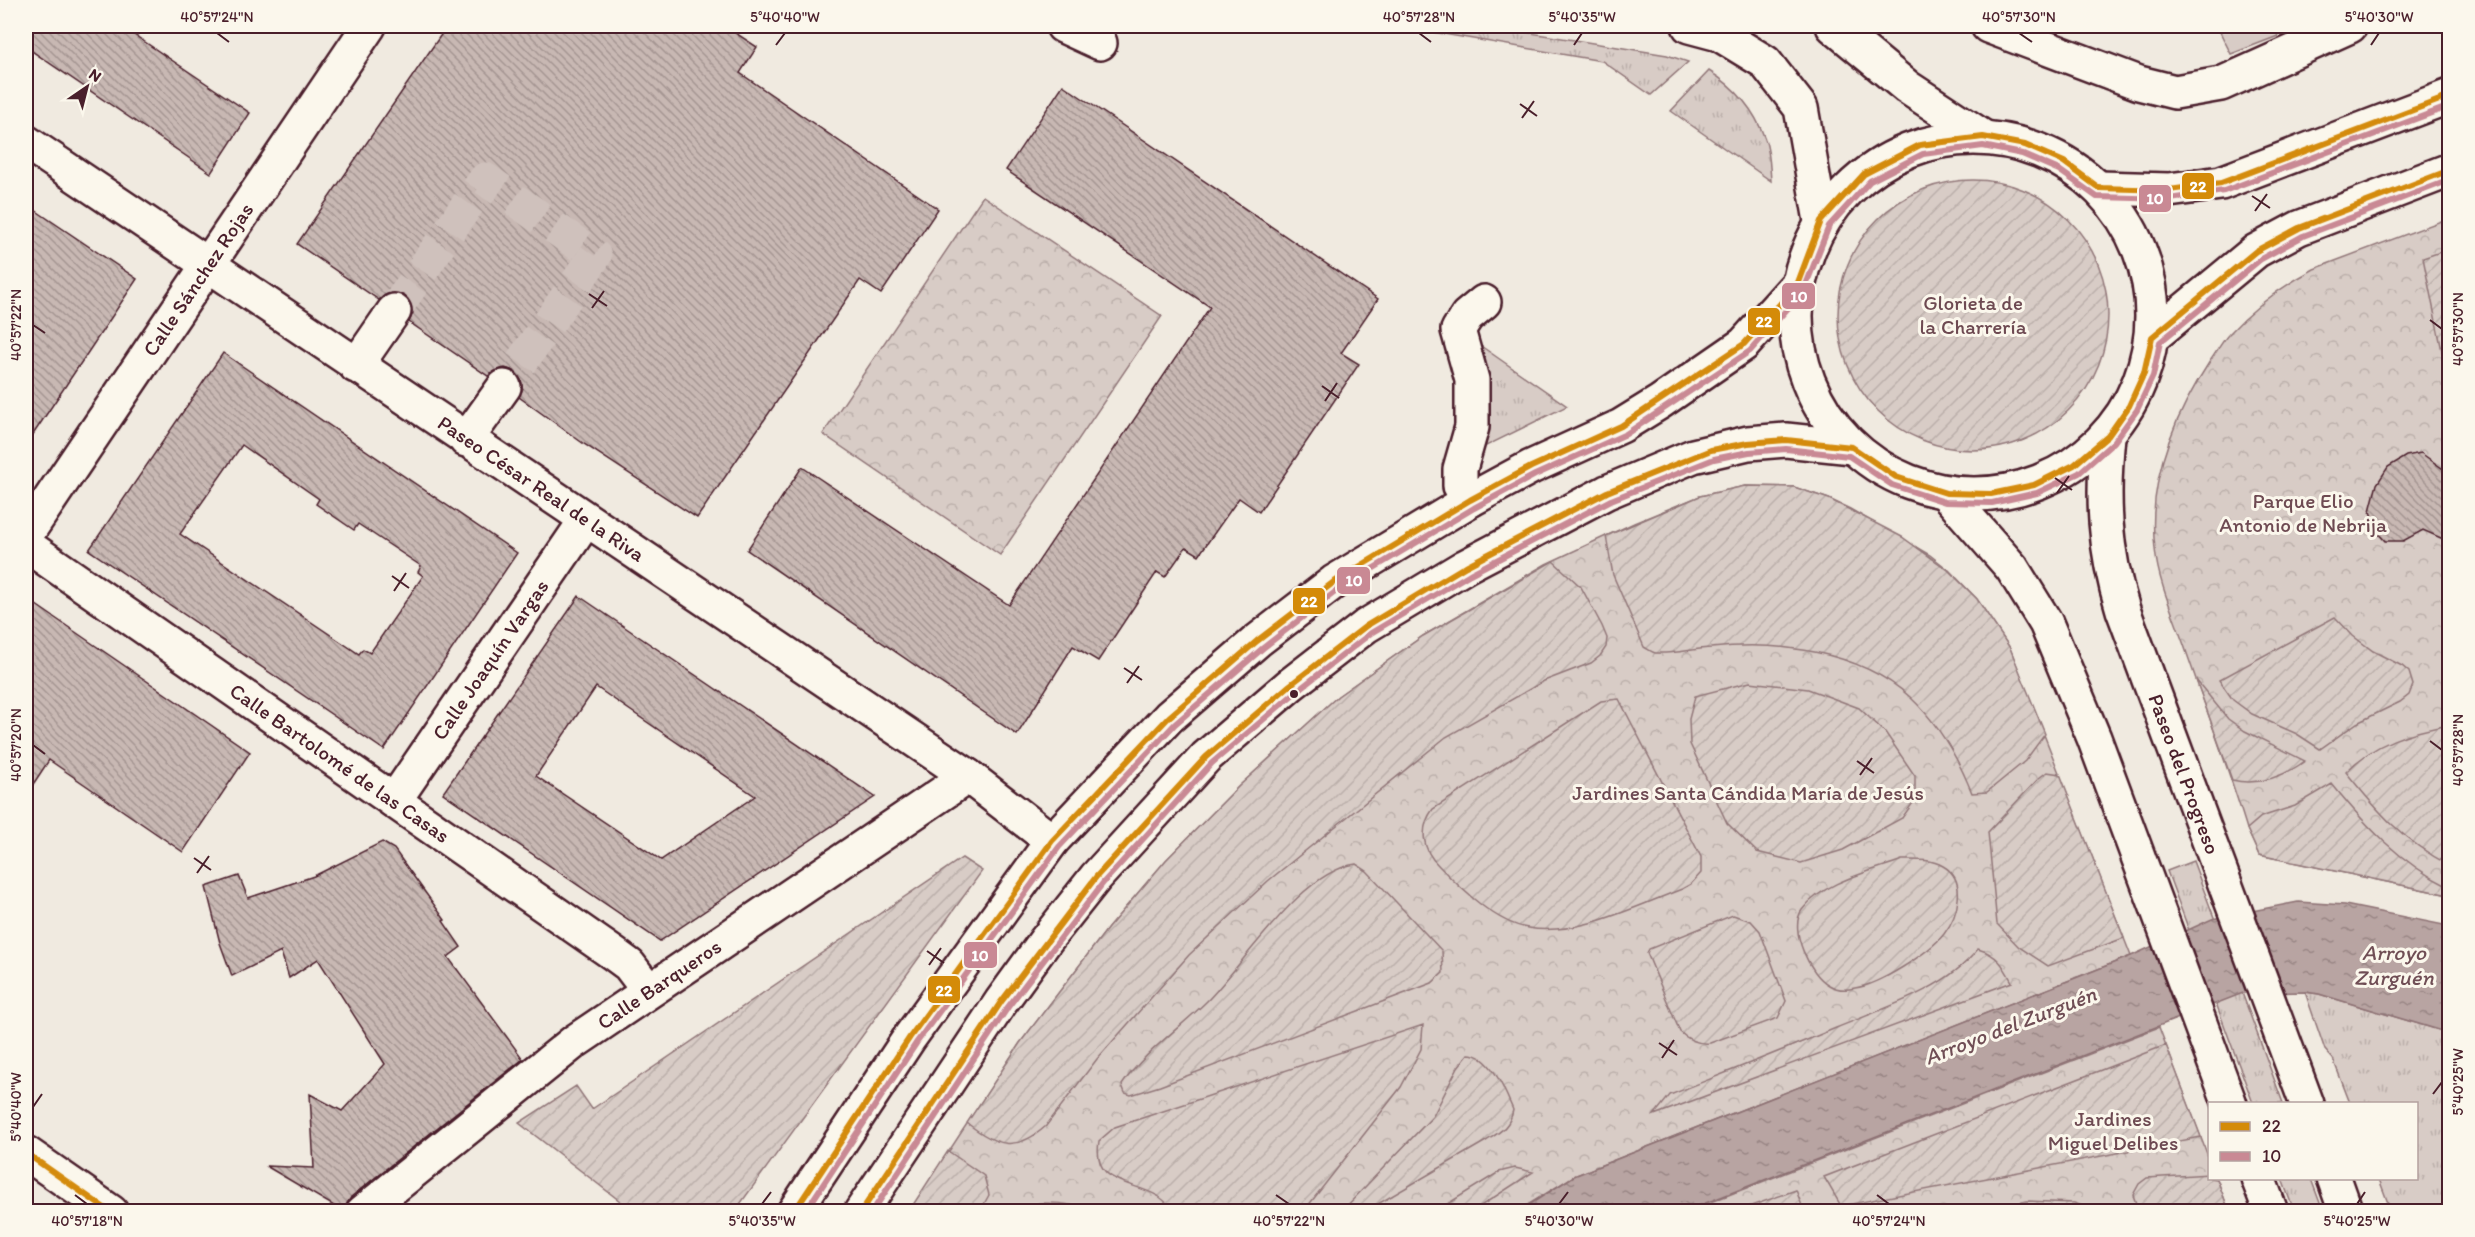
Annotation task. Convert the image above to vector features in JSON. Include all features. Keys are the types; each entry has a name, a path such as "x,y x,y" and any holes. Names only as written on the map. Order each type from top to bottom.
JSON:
{"main road":[{"name":"Calle Sánchez Rojas","path":"26,535 206,264 369,26"},
{"path":"1063,26 1100,43"},
{"path":"1689,26 1719,34 1765,62 1801,108 1821,221"},
{"path":"1833,26 1907,87 1983,137"},
{"path":"1988,26 2139,83 2175,92 2221,84 2350,26"},
{"path":"2099,188 2169,190 2222,183 2450,96"},
{"path":"1983,137 2025,145 2064,162 2099,188 2132,232 2150,283 2152,337 2144,373 2129,406 2108,436 2074,465 2034,485 1991,494 1946,493 1896,477 1852,447 1815,400 1797,344 1797,285 1821,221 1864,174 1920,145 1983,137"},
{"name":"Paseo César Real de la Riva","path":"26,142 968,777 1052,841"},
{"path":"2152,337 2256,251 2299,228 2450,170"},
{"path":"794,1212 910,1037 1052,841 1169,717 1257,641 1334,582 1470,500 1531,467 1621,426 1660,402 1744,344 1797,285"},
{"path":"1470,500 1460,486 1460,477 1472,427 1472,380 1458,330 1467,316 1484,302"},
{"path":"356,366 394,311"},
{"path":"466,440 504,387"},
{"name":"Paseo del Progreso","path":"2108,436 2104,478 2105,529 2111,572 2122,610 2223,874 2306,1102"},
{"path":"861,1212 1001,1002 1096,877 1206,757 1299,677 1366,626 1466,566 1606,492 1693,456 1748,443 1786,440 1852,447"},
{"path":"1946,493 2012,568 2046,623 2094,738 2229,1102"},
{"name":"Calle Joaquín Vargas","path":"394,801 586,520"},
{"name":"Calle Bartolomé de las Casas","path":"26,545 614,954 628,965 648,990"},
{"name":"Calle Barqueros","path":"363,1212 574,1042 648,990 968,777"},
{"path":"26,1153 111,1212"},
{"path":"2259,1180 2271,1212"},
{"path":"2334,1180 2346,1212"}],"green space":[{"path":"1397,26 1487,26 1667,55 1688,62 1651,95 1602,61"},
{"path":"2217,26 2273,26 2278,36 2231,54"},
{"path":"1709,71 1736,92 1756,119 1767,144 1771,181 1671,111"},
{"name":"Glorieta de la Charrería","path":"1973,180 2012,186 2036,196 2068,220 2092,252 2102,276 2108,315 2102,354 2092,378 2068,410 2036,434 2012,444 1973,450 1934,444 1910,434 1878,410 1854,378 1844,354 1838,315 1844,276 1854,252 1878,220 1910,196 1934,186"},
{"path":"983,196 1162,316 1000,555 823,434"},
{"name":"Parque Elio Antonio de Nebrija","path":"2449,218 2449,895 2259,855 2247,829 2163,585 2155,549 2154,524 2159,475 2175,427 2197,382 2228,335 2268,298 2314,269"},
{"path":"2450,249 2449,385 2423,258"},
{"path":"1478,344 1567,406 1482,448 1487,420 1487,396"},
{"name":"Jardines Santa Cándida María de Jesús","path":"1745,486 1794,487 1850,509 1930,555 1949,570 1977,599 2010,648 2131,956 1574,1176 1518,1211 909,1212 1020,1043 1108,928 1166,860 1239,786 1338,696 1423,636 1546,564 1634,523 1700,496"},
{"path":"1745,486 1794,487 1829,499 1902,537 1948,570 1977,599 2010,648 2045,734 2025,761 1987,792 1972,793 1954,754 1930,718 1910,697 1889,681 1866,669 1842,659 1789,648 1736,646 1663,653 1653,652 1644,647 1613,575 1606,536 1700,496"},
{"path":"1553,561 1581,587 1602,626 1607,638 1606,647 1600,656 1591,663 1544,681 1446,737 1268,881 1189,955 1097,1059 1046,1126 1035,1135 1015,1143 1006,1143 987,1137 967,1123 1020,1043 1108,928 1166,860 1239,786 1338,696 1423,636"},
{"path":"2335,617 2353,636 2373,651 2409,672 2413,685 2409,695 2400,702 2357,723 2320,749 2297,734 2252,714 2233,700 2219,680"},
{"path":"2196,680 2228,719 2245,731 2305,761 2288,772 2270,779 2251,782 2232,780"},
{"path":"1750,682 1808,689 1859,708 1885,732 1915,776 1915,800 1902,818 1843,850 1801,863 1757,852 1727,823 1690,744 1689,719 1695,696"},
{"path":"1619,699 1701,857 1701,873 1691,884 1682,889 1586,924 1547,930 1516,925 1480,904 1433,860 1424,839 1429,816 1433,809 1601,701"},
{"path":"2450,725 2449,865 2405,836 2369,800 2346,772 2369,753 2394,740"},
{"path":"2047,772 2060,774 2124,938 2048,966 2019,947 1997,924 1988,832"},
{"path":"2332,784 2371,829 2399,855 2449,887 2449,895 2259,855 2247,829 2261,817 2295,806"},
{"path":"962,858 982,871 735,1211 633,1211 519,1123 576,1086 592,1109"},
{"path":"1902,860 1934,862 1951,872 1956,880 1958,899 1949,926 1937,942 1890,975 1865,986 1849,989 1839,989 1829,985 1815,972 1803,951 1798,928 1798,918 1802,910 1811,900 1835,885 1862,873"},
{"path":"2193,861 2283,1102 2253,1102 2167,871"},
{"path":"1356,864 1367,871 1442,951 1443,973 1432,983 1160,1086 1131,1095 1125,1093 1122,1085 1131,1073 1162,1041 1207,1001 1295,900 1335,870"},
{"path":"1733,915 1751,921 1760,931 1786,1001 1778,1018 1710,1043 1694,1041 1680,1032 1647,953 1649,949"},
{"path":"1978,949 1999,961 2012,982 1654,1115 1670,1095 1932,987 1965,963"},
{"path":"2305,992 2319,994 2449,1033 2449,1211 2391,1211 2379,1180 2418,1180 2418,1102 2350,1102 2333,1059 2325,1050"},
{"path":"1423,1025 1421,1049 1401,1087 1304,1211 1176,1211 1158,1196 1115,1179 1101,1166 1098,1155 1099,1141 1115,1127"},
{"name":"Jardines Miguel Delibes","path":"2159,1027 2208,1156 2208,1180 2217,1180 2229,1211 1685,1212"},
{"path":"2166,1045 2201,1137 1841,1206 1824,1177"},
{"path":"1468,1054 1484,1060 1501,1084 1513,1110 1507,1125 1486,1141 1366,1211 1342,1211 1433,1116 1458,1067"},
{"path":"948,1151 984,1176 989,1195 980,1211 909,1211"},
{"path":"1515,1168 1533,1172 1473,1211 1436,1211 1499,1172"},
{"path":"2208,1174 2208,1180 2217,1180 2229,1211 2139,1212 2133,1195 2139,1184 2147,1178"},
{"path":"2282,1180 2311,1180 2323,1211 2294,1211"},
{"path":"1796,1190 1804,1211 1737,1211"},
{"path":"2027,1201 2074,1203 2097,1211 1981,1211"},
{"path":"1039,1203 1070,1205 1087,1211 1021,1211"}],"water":[{"name":"Arroyo Zurguén","path":"2298,902 2345,905 2449,926 2449,1033 2319,994 2305,992 2243,993 1685,1211 1518,1212 1574,1176 2131,956 2212,919"}],"building":[{"path":"26,26 121,26 250,113 211,173 26,47"},
{"path":"447,26 725,26 757,47 740,73 938,209 881,294 860,280 697,518 584,444 519,397 523,388 521,380 514,371 505,368 488,376 409,322 413,313 411,304 404,295 395,292 379,300 297,244"},
{"path":"1063,85 1378,299 1341,353 1359,364 1259,512 1239,498 1199,555 1186,547 1165,577 1157,572 1098,661 1073,646 1017,735 747,550 802,467 1009,605 1210,307 1006,170"},
{"path":"26,204 137,279 26,445"},
{"path":"223,353 517,553 384,750 89,550","holes":["242,445 319,499 316,504 354,530 358,524 421,566 418,572 423,576 370,653 363,649 359,654 180,534"]},
{"path":"2421,453 2450,474 2450,542 2423,530 2403,541 2385,541 2376,531 2370,511 2377,484 2388,467 2406,456"},
{"path":"579,596 875,797 660,941 443,793","holes":["596,687 755,796 661,860 536,776"]},
{"path":"26,598 250,752 183,852 49,760 26,795"},
{"path":"382,842 394,849 445,920 443,921 461,947 448,957 523,1059 351,1197 344,1212 266,1166 314,1168 310,1094 342,1111 385,1064 318,959 289,978 281,952 232,976 220,943 206,887 239,876 248,898 314,876"}],"tunnel":[{"path":"394,311 485,179 595,256 504,387"}],"transit line":[{"name":"22","path":"794,1212 910,1037 1052,841 1169,717 1257,641 1334,582 1470,500 1531,467 1621,426 1744,344 1797,285 1821,221 1864,174 1920,145 1983,137 2025,145 2064,162 2099,188 2169,190 2221,183 2450,96"},
{"name":"10","path":"805,1212 917,1042 1059,847 1175,724 1263,648 1339,589 1474,508 1535,475 1626,434 1750,351 1804,290 1829,226 1870,181 1923,154 1983,146 2022,154 2059,170 2097,197 2170,199 2224,191 2450,106"},
{"name":"22","path":"861,1212 1001,1002 1096,877 1206,757 1290,685 1366,626 1466,566 1607,492 1711,450 1748,443 1786,440 1852,447 1896,477 1946,493 1991,494 2034,485 2074,465 2108,436 2129,406 2144,373 2152,337 2256,251 2299,228 2450,170"},
{"name":"10","path":"872,1212 1008,1007 1103,883 1212,763 1371,633 1470,574 1611,500 1714,459 1749,452 1786,449 1849,456 1892,485 1945,502 1992,503 2037,493 2079,473 2114,442 2137,410 2153,376 2160,342 2261,259 2303,236 2450,180"},
{"name":"22","path":"26,1153 110,1212"}],"water label":[{"name":"Arroyo del Zurguén","path":"2010,1025"}]}
